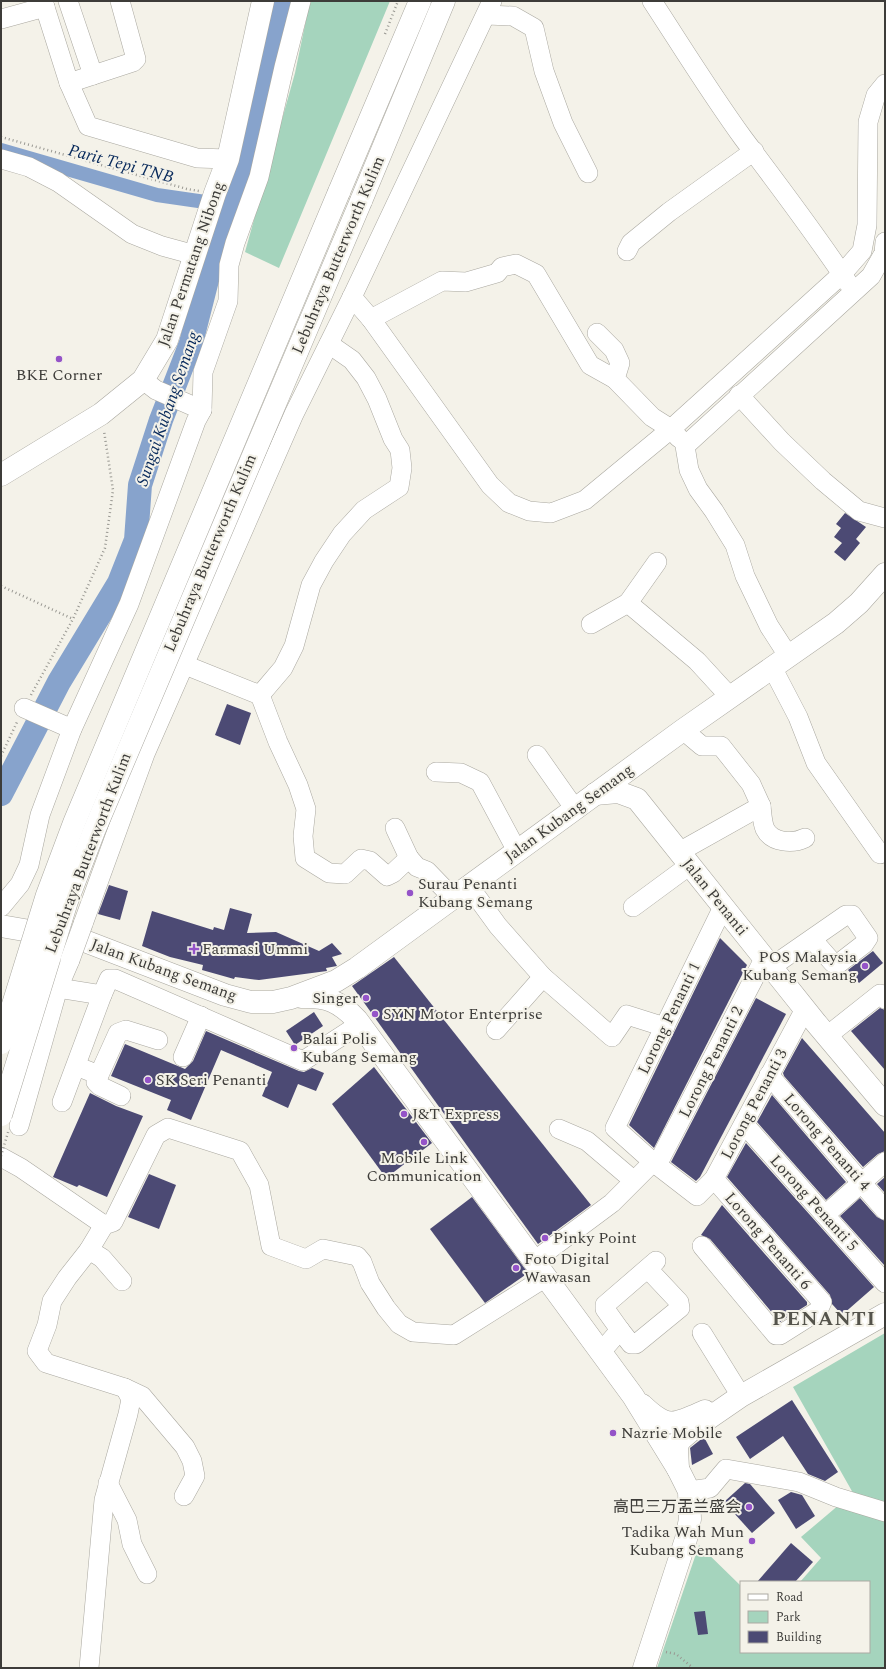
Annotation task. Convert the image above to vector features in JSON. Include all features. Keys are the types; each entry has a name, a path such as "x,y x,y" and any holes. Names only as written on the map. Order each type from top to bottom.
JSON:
{"main road":[{"name":"Jalan Permatang Nibong","path":"1,475 149,385 168,340 214,197 228,159 263,1"},
{"path":"405,37 416,1"},
{"name":"Lebuhraya Butterworth Kulim","path":"1,1043 46,896 77,816 420,1"},
{"name":"Lebuhraya Butterworth Kulim","path":"10,1120 66,901 94,831 427,46 444,1"},
{"path":"427,46 453,1"},
{"name":"Jalan Kubang Semang","path":"1,926 82,940 225,995 251,1002 273,1002 291,998 336,981 518,851 683,730 781,663 836,623 883,581"},
{"path":"595,794 618,792 638,799 637,784 639,770 649,755"},
{"name":"Jalan Penanti","path":"638,799 805,1009 885,1105"},
{"path":"356,968 351,982 351,995 359,1022"},
{"path":"291,998 316,996 329,999 345,1007 359,1022 633,1396 652,1430 678,1469 689,1491 690,1519 686,1539 647,1659"},
{"path":"678,1469 678,1441 741,1396 885,1314"},
{"path":"633,1396 651,1414 670,1424 684,1421 741,1396"}],"street":[{"path":"68,1 93,75"},
{"path":"69,83 133,62 136,59 120,1"},
{"path":"1,907 20,884 29,865 40,815 65,726 129,604 196,421 203,372 228,301 229,265 235,243 259,176 284,66 301,1"},
{"path":"652,1 703,80 785,192 853,291"},
{"path":"1,19 44,4 69,83 88,126 196,158 228,159"},
{"path":"10,1120 145,754 294,414 352,297 489,8 513,16 534,28 544,70 563,123 588,172"},
{"path":"352,297 371,319 490,485 509,503 529,511 551,512 585,500 671,429 842,274 862,250 867,226 868,122 876,95 885,84"},
{"path":"628,251 632,243 669,212 754,151"},
{"path":"1,159 29,167 58,182 132,234 162,246 195,255"},
{"path":"685,446 739,395 871,276 884,253 885,242"},
{"path":"371,319 442,281 466,282 497,273 502,267 516,264 536,274 590,365 615,379 652,417 671,429 685,446 690,470 698,489 714,511 735,545 745,576 769,626 798,717 816,763 880,854"},
{"path":"597,333 614,350 620,362 615,379"},
{"path":"260,695 283,668 294,646 311,585 324,561 342,534 364,510 399,487 402,468 400,450 392,439 377,399 366,378 352,360 329,344"},
{"path":"149,385 198,408"},
{"path":"739,395 782,442 829,486 859,511 885,518"},
{"path":"591,624 628,603 657,562"},
{"path":"628,603 697,661 730,697"},
{"path":"185,665 260,695 278,742 298,785 306,809 303,836 305,858 329,873 345,874 361,859 370,862 387,876 393,873 409,858"},
{"path":"27,709 65,726"},
{"path":"683,730 702,746 721,746 738,765 751,784 761,806 765,830 778,840 797,842 805,838"},
{"path":"537,755 575,809"},
{"path":"436,772 461,773 480,782 518,851"},
{"path":"633,906 685,858 761,806"},
{"path":"395,828 409,858 417,867 427,871 461,892 498,926 543,977 612,1037 627,1015 665,1027"},
{"name":"Lorong Penanti 1","path":"655,1163 615,1128 723,907"},
{"path":"768,963 812,940"},
{"path":"115,979 124,955"},
{"name":"Lorong Penanti 2","path":"655,1163 768,963"},
{"path":"496,1030 543,977"},
{"path":"62,1102 109,979 115,979 303,1061 359,1022"},
{"path":"58,988 102,995"},
{"path":"827,1036 880,994 885,999"},
{"name":"Lorong Penanti 3","path":"655,1163 697,1196 714,1179 805,1009"},
{"path":"183,1057 201,1016"},
{"path":"121,1096 100,1086 96,1082 118,1033 126,1030 158,1040"},
{"path":"76,1066 99,1075"},
{"name":"Lorong Penanti 4","path":"769,1075 885,1210"},
{"name":"Lorong Penanti 5","path":"744,1124 885,1283"},
{"path":"184,1496 195,1476 192,1461 185,1447 142,1396 125,1388 46,1363 37,1351 47,1325 52,1301 67,1278 90,1250 104,1225 114,1222 156,1135 168,1128 240,1151 259,1185 271,1246 306,1258 323,1248 357,1256 362,1262 370,1283 386,1308 399,1324 413,1332 454,1335 540,1269 612,1204 633,1180 655,1163"},
{"path":"559,1129 587,1141 633,1180"},
{"path":"1,1157 21,1168 104,1225"},
{"path":"825,1215 885,1162"},
{"name":"Lorong Penanti 6","path":"702,1246 776,1335 780,1335 818,1311 822,1302 714,1179"},
{"path":"90,1250 102,1258 122,1281"},
{"path":"652,1265 679,1302 680,1308 636,1344 631,1344 620,1330 605,1310 605,1305 652,1265"},
{"path":"601,1352 620,1330"},
{"path":"702,1333 741,1396"},
{"path":"89,1668 104,1500 128,1414 130,1399 125,1388"},
{"path":"689,1491 710,1488 726,1469 799,1482 836,1497 885,1512"},
{"path":"108,1483 127,1520 132,1544 147,1574"}],"path":[{"path":"1,137 214,197"},
{"path":"1,756 73,619 106,548 113,490 101,414"},
{"path":"1,586 73,619"},
{"path":"647,1659 676,1654 693,1668"}],"green space":[{"path":"310,1 390,1 279,268 245,252 295,73"},
{"path":"885,1333 885,1668 657,1668 699,1545 740,1585 740,1653 870,1653 870,1581 801,1581 821,1558 801,1537 853,1493 793,1387"}],"building":[{"path":"845,513 866,527 856,539 860,543 845,561 834,552 842,543 834,537 841,528 836,524"},
{"path":"227,704 251,713 240,745 215,735"},
{"path":"109,885 128,891 120,920 98,914"},
{"path":"230,908 252,914 247,933 276,932 319,951 332,943 342,954 332,957 337,966 326,968 327,971 259,980 235,977 234,979 202,970 203,965 170,957 142,946 152,911 213,930 214,927 224,930"},
{"path":"720,938 747,965 654,1148 629,1125"},
{"name":"POS Malaysia Kubang Semang","path":"873,951 883,963 859,983 848,970"},
{"path":"394,957 591,1205 538,1244 352,986"},
{"path":"756,998 786,1014 700,1177 696,1181 671,1162"},
{"path":"880,1008 885,1010 885,1070 851,1031"},
{"path":"314,1012 323,1026 295,1045 286,1031"},
{"path":"206,1031 299,1071 304,1072 312,1068 324,1073 316,1091 298,1084 288,1108 262,1096 272,1072 221,1050 191,1120 167,1110 171,1100 111,1076 125,1044 185,1069 193,1061"},
{"path":"802,1038 885,1133 885,1151 878,1154 863,1167 784,1076 783,1073"},
{"path":"374,1067 432,1143 386,1178 332,1104"},
{"path":"90,1093 116,1106 143,1116 107,1197 79,1185 77,1187 53,1177"},
{"path":"772,1095 846,1182 826,1200 757,1122"},
{"path":"746,1143 874,1287 842,1315 832,1304 830,1295 727,1177"},
{"path":"149,1174 176,1185 159,1229 128,1217"},
{"path":"885,1177 885,1193 877,1184"},
{"path":"472,1197 528,1273 485,1303 430,1229"},
{"path":"860,1198 877,1217 885,1221 885,1266 840,1216"},
{"path":"722,1205 807,1302 807,1305 780,1322 710,1239 701,1235"},
{"path":"792,1400 838,1472 825,1481 808,1474 783,1436 750,1459 736,1437"},
{"path":"704,1437 713,1454 692,1465 690,1448"},
{"name":"高巴三万盂兰盛会","path":"745,1483 750,1484 775,1513 752,1533 724,1502"},
{"path":"791,1492 802,1495 815,1516 796,1529 778,1500"},
{"path":"791,1543 813,1562 796,1581 758,1581"},
{"path":"705,1611 708,1634 698,1635 694,1612"}],"waterway":[{"name":"Sungai Kubang Semang","path":"1,794 59,682 119,583 136,540 140,485 161,420 191,343 210,268 233,206 252,141 266,90 275,15 280,1"},
{"name":"Parit Tepi TNB","path":"1,150 157,195 233,206"}],"place":[{"name":"BKE Corner","path":"59,359"},
{"name":"Surau Penanti Kubang Semang","path":"410,893"},
{"name":"Farmasi Ummi","path":"194,949"},
{"name":"POS Malaysia Kubang Semang","path":"865,966"},
{"name":"Singer","path":"366,998"},
{"name":"SYN Motor Enterprise","path":"375,1014"},
{"name":"Balai Polis Kubang Semang","path":"294,1048"},
{"name":"SK Seri Penanti","path":"148,1080"},
{"name":"J&T Express","path":"404,1114"},
{"name":"Mobile Link Communication","path":"424,1142"},
{"name":"Pinky Point","path":"545,1238"},
{"name":"Foto Digital Wawasan","path":"516,1268"},
{"name":"Nazrie Mobile","path":"613,1433"},
{"name":"高巴三万盂兰盛会","path":"749,1507"},
{"name":"Tadika Wah Mun Kubang Semang","path":"752,1541"}],"district":[{"name":"PENANTI","path":"824,1319"}]}
